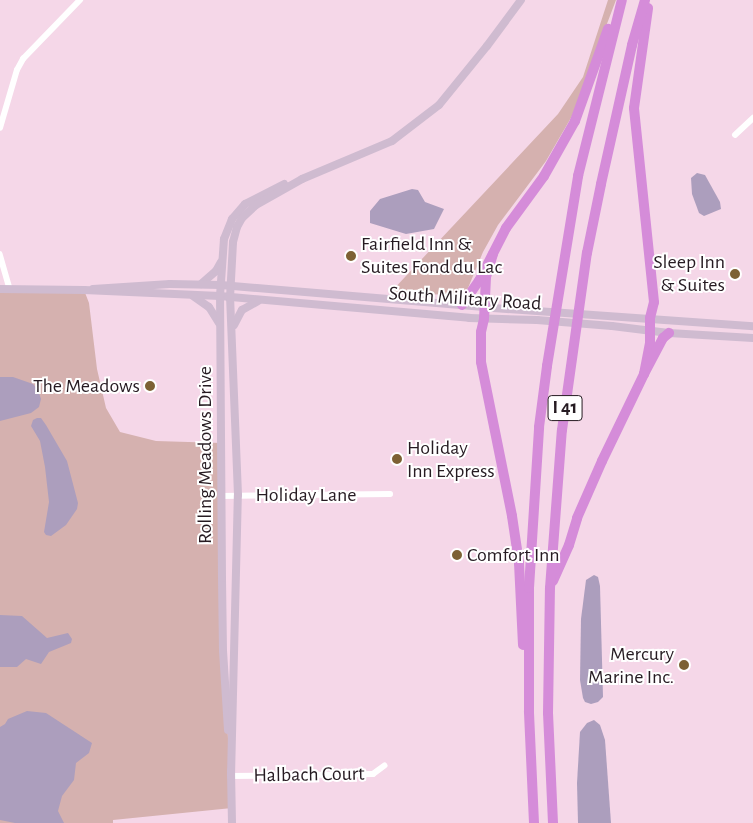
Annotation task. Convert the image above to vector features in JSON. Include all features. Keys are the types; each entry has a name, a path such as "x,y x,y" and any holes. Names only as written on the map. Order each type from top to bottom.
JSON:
{"highway":[{"path":"462,305 472,292 506,228 544,176 575,121 620,0"},
{"name":"I 41","path":"534,823 529,712 529,588 539,427 546,366 578,176 620,0"},
{"name":"I 41","path":"553,823 548,713 550,588 562,430 588,253 632,45 645,0"},
{"path":"644,374 648,354 650,318 654,302 652,267 642,198 634,108 649,0"},
{"path":"493,254 486,277 484,319 481,332 481,362 512,516 517,554 529,712"},
{"path":"550,588 598,469 644,374 663,338 668,333"}],"main road":[{"name":"Rolling Meadows Drive","path":"232,823 223,651 220,326 222,260 228,229 241,208 270,190 302,179 392,141 439,104 488,46 521,0"},
{"name":"Rolling Meadows Drive","path":"231,776 238,495 230,298 233,242 239,222 256,205 302,179"},
{"path":"201,284 216,271 222,260"},
{"name":"South Military Road","path":"84,290 110,286 221,285 485,307 753,326"},
{"name":"South Military Road","path":"0,289 84,290 220,296 484,319 596,324 668,333 753,338"},
{"path":"191,295 209,308 220,326"},
{"path":"232,330 242,310 261,300"}],"street":[{"path":"0,128 17,70 23,58 80,0"},
{"path":"736,135 753,118"},
{"path":"0,254 10,289"},
{"name":"Holiday Lane","path":"222,496 390,494"},
{"name":"Halbach Court","path":"231,776 373,774 384,766"}],"shaded area":[{"path":"608,0 616,0 572,116 546,161 498,225 483,252 468,288 463,294 455,295 390,293 558,114 583,77"},
{"path":"697,173 705,175 720,202 721,209 704,216 699,213 692,194 691,178"},
{"path":"412,189 418,190 425,202 444,209 434,229 406,234 370,223 370,211 380,199"},
{"path":"0,289 84,290 89,303 97,369 106,408 120,432 156,441 221,443 223,651 232,808 113,820 113,823 0,823"},
{"path":"0,377 13,377 33,384 38,390 41,399 39,407 31,413 0,421"},
{"path":"41,418 46,425 67,461 78,503 77,509 66,525 51,536 46,535 44,532 49,502 45,467 40,441 31,426 33,420"},
{"path":"594,575 598,577 600,586 603,697 598,702 591,704 585,702 583,698 580,680 581,619 586,580"},
{"path":"0,615 22,616 47,638 68,633 72,639 71,643 49,652 41,664 26,659 17,667 0,667"},
{"path":"27,711 46,713 92,743 89,753 76,763 74,780 62,796 58,811 64,823 15,823 0,820 0,727 8,719"},
{"path":"594,720 600,725 605,740 611,823 578,823 577,783 580,732 587,723"}],"place":[{"name":"Fairfield Inn & Suites Fond du Lac","path":"351,256"},
{"name":"Sleep Inn & Suites","path":"735,274"},
{"name":"The Meadows","path":"150,386"},
{"name":"Holiday Inn Express","path":"397,459"},
{"name":"Comfort Inn","path":"457,555"},
{"name":"Mercury Marine Inc.","path":"684,665"}]}
